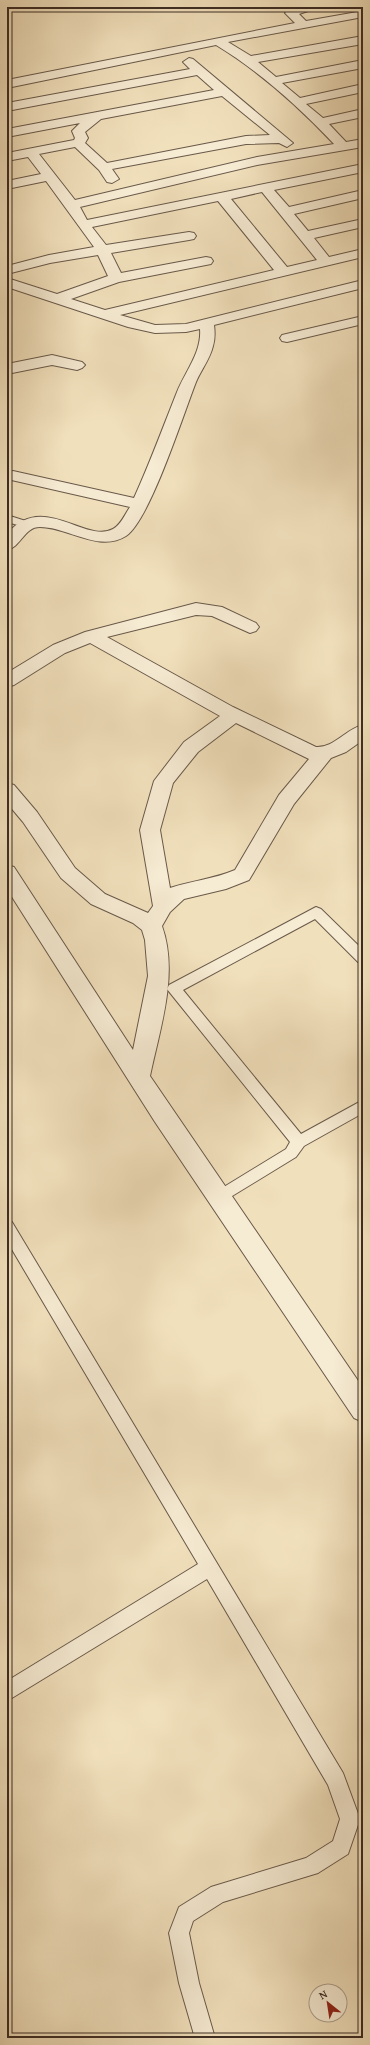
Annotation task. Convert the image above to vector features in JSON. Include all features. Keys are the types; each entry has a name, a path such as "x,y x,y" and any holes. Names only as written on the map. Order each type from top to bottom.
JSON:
{"street":[{"path":"304,25 291,13 310,7"},
{"path":"7,84 218,41 363,14"},
{"path":"249,60 363,40"},
{"path":"218,41 249,60 320,122 344,147"},
{"path":"174,50 301,155"},
{"path":"273,82 363,64"},
{"path":"7,109 200,71"},
{"path":"297,102 363,88"},
{"path":"7,133 99,114 224,92"},
{"path":"7,109 40,126 61,127 78,137 104,167 121,192"},
{"path":"320,122 363,113"},
{"path":"7,157 31,152 78,137 99,114"},
{"path":"104,167 246,140 282,139"},
{"path":"72,206 121,192 257,161 301,155 362,143"},
{"path":"31,152 51,176 83,225 102,249 116,278"},
{"path":"7,270 49,258 102,249 180,222 195,202 363,168"},
{"path":"334,173 359,195"},
{"path":"7,185 51,176"},
{"path":"174,180 195,202"},
{"path":"265,187 326,262"},
{"path":"286,212 359,195"},
{"path":"220,196 283,271"},
{"path":"83,225 180,222"},
{"path":"180,222 217,272"},
{"path":"305,236 363,223"},
{"path":"7,282 133,324 155,329 186,328 206,322 309,280 326,262 363,253"},
{"path":"58,298 116,278 217,272 283,271 309,280 363,284"},
{"path":"105,314 217,272"},
{"path":"287,338 363,320"},
{"path":"7,545 21,529 36,522 45,522 99,535 112,535 120,532 130,524 158,461 190,378 203,356 208,340 206,322"},
{"path":"7,369 52,360 77,365"},
{"path":"13,476 138,504"},
{"path":"7,681 59,649 91,636 196,609 216,611 250,627"},
{"path":"91,636 234,715 312,753 323,755 331,753 363,732"},
{"path":"163,906 150,830 164,781 191,747 234,715"},
{"path":"151,926 163,906 178,894 194,888 226,882 242,875 286,800 323,755"},
{"path":"7,790 30,817 68,873 98,899 140,918 151,926 156,940 159,976 139,1077"},
{"path":"7,872 219,1198 363,1410"}],"lane":[{"path":"7,518 28,525"},
{"path":"299,1142 174,989 316,912 363,958"},
{"path":"219,1198 291,1153 299,1142 363,1106"},
{"path":"7,1227 336,1780 350,1819 341,1847 311,1866 218,1894 186,1914 179,1933 189,1983 205,2038"},
{"path":"7,1692 210,1567"}]}
